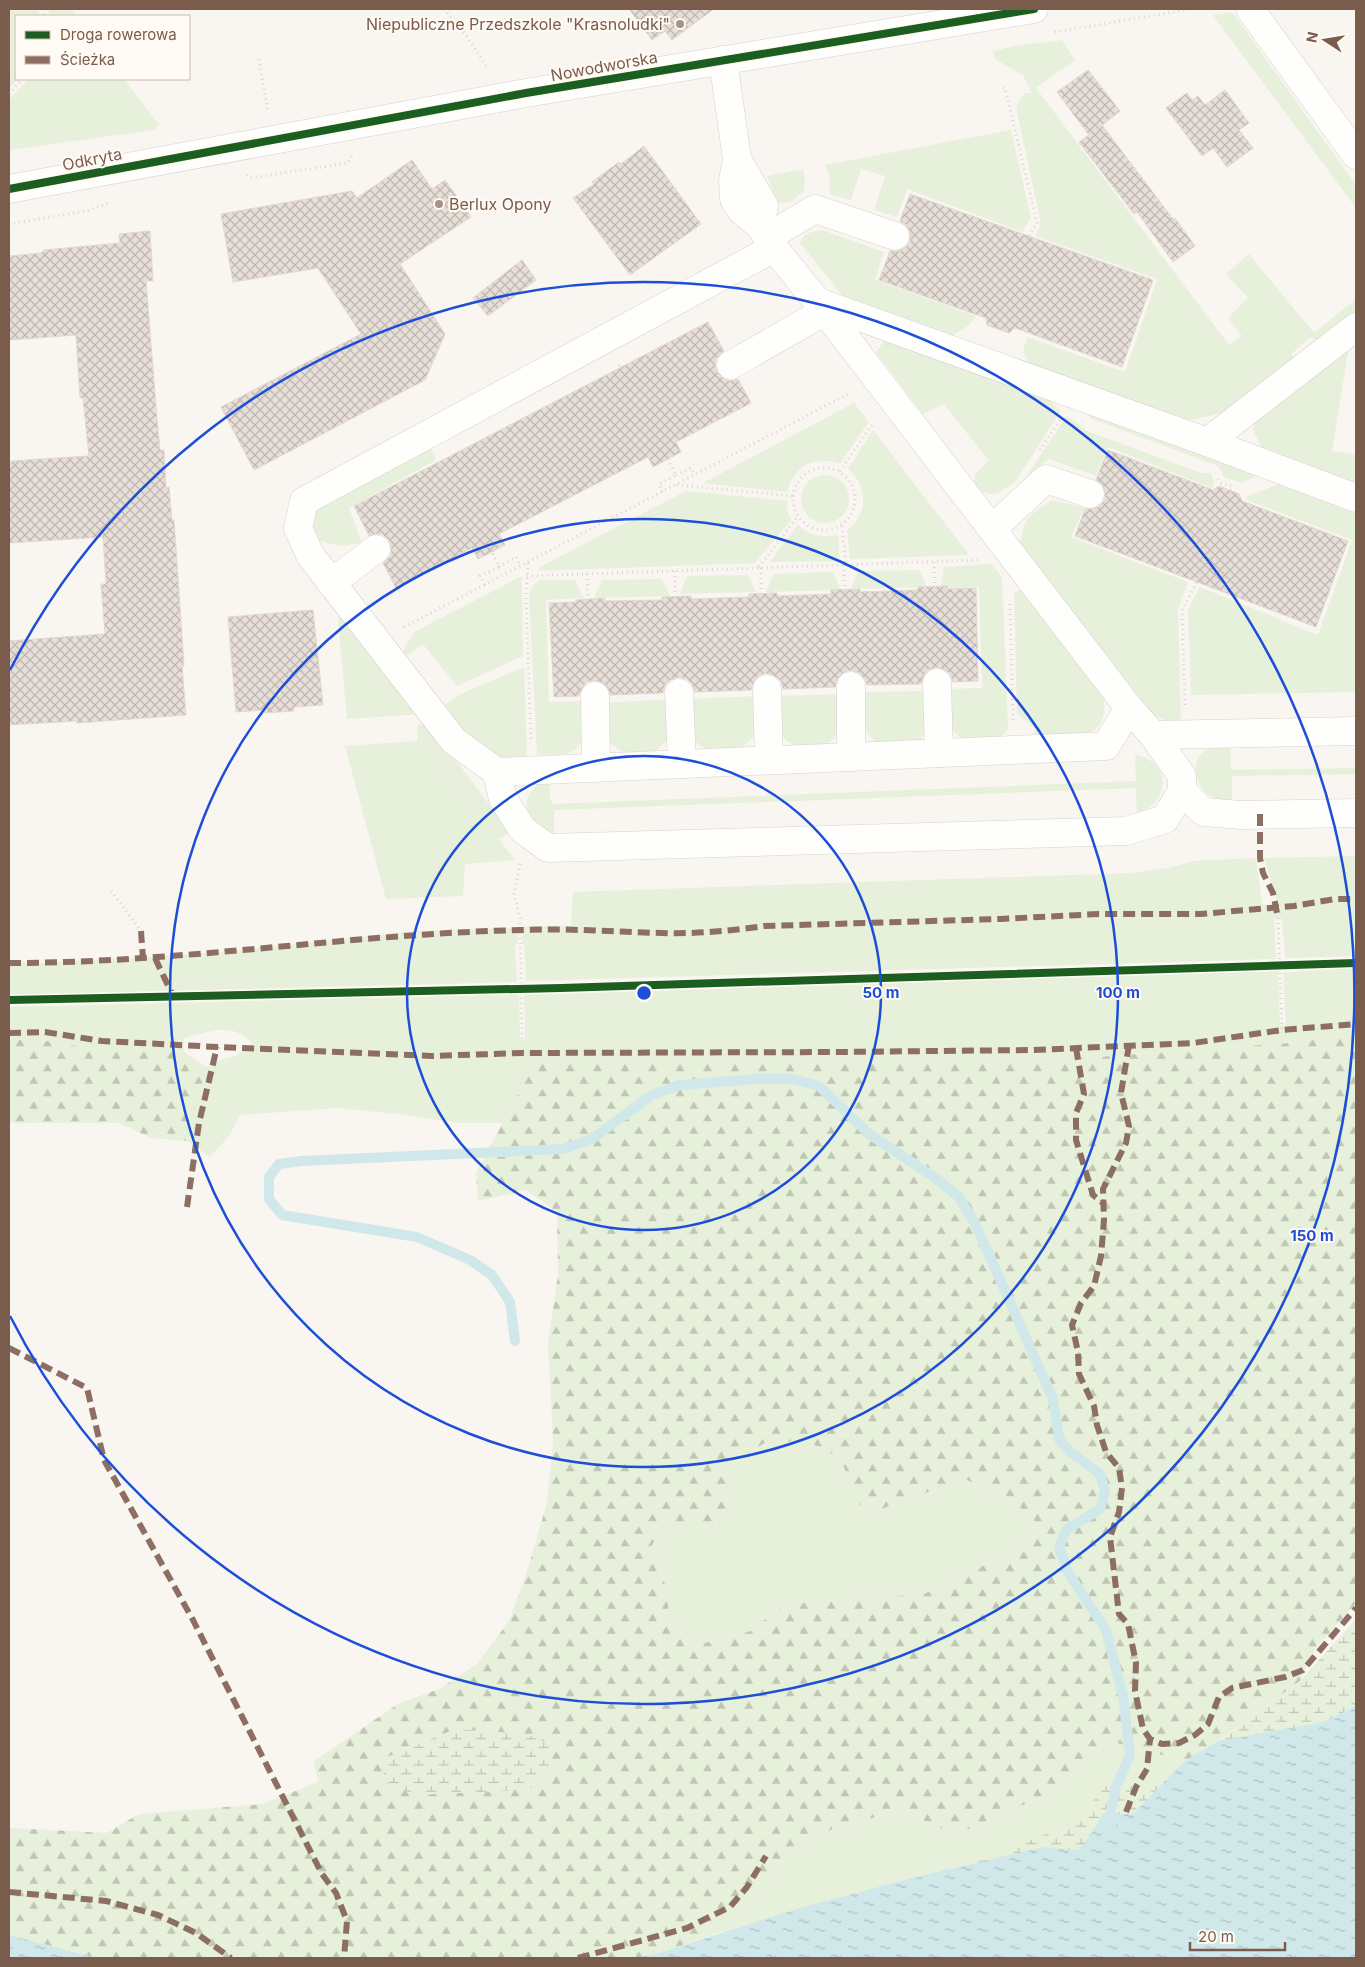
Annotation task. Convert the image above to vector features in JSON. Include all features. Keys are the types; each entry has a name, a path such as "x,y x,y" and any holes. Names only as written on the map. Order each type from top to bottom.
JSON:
{"street":[{"name":"Nowodworska","path":"180,157 526,93 1034,9"},
{"path":"1250,9 1356,155"},
{"path":"497,772 503,799 523,830 548,848 1126,831 1165,819 1182,791 1182,776 1152,735 1129,708 767,237 764,206 737,159 723,60"},
{"name":"Odkryta","path":"9,189 180,157"},
{"path":"895,236 815,209 304,501 298,528 310,555 454,741 497,772 1106,746 1129,708"},
{"path":"731,365 821,306"},
{"path":"821,306 1207,442 1356,498"},
{"path":"1207,442 1356,327"},
{"path":"992,528 1046,480 1090,494"},
{"path":"331,582 376,549"},
{"path":"937,683 940,753"},
{"path":"851,686 851,757"},
{"path":"767,689 769,760"},
{"path":"679,692 682,764"},
{"path":"595,696 596,768"},
{"path":"1152,735 1356,731"},
{"path":"1182,791 1204,812 1241,815 1356,813"}],"path":[{"path":"444,9 466,35 489,71"},
{"path":"260,59 269,115"},
{"path":"9,94 21,80"},
{"path":"1003,88 1005,88 1036,223 1026,241"},
{"path":"840,471 884,388"},
{"path":"377,642 676,484 884,388"},
{"path":"668,459 676,475"},
{"path":"662,492 659,484 676,475 691,468 695,475"},
{"path":"834,468 840,471 849,478 856,497 850,518 842,526 828,531 818,530 804,524 798,516 793,496 798,482 813,470 834,468"},
{"path":"676,484 793,496"},
{"path":"762,594 760,568 798,516"},
{"path":"842,526 845,590"},
{"path":"492,552 499,567"},
{"path":"485,585 480,576 516,557 520,566"},
{"path":"527,576 988,560"},
{"path":"934,562 935,586"},
{"path":"528,563 526,596 532,771"},
{"path":"675,571 675,597"},
{"path":"587,574 588,599"},
{"path":"1186,734 1182,611 1198,577"},
{"path":"1010,597 1014,750"},
{"path":"111,891 142,931"},
{"path":"514,894 520,918 522,1042"},
{"path":"1278,918 1282,1030"}],"green space":[{"path":"9,9 38,9 40,15 15,15 15,80 17,80 9,89"},
{"path":"48,9 71,9 76,15 50,15"},
{"path":"1232,12 1356,185 1356,208 1213,15"},
{"path":"1062,40 1075,60 1036,88 1229,345 1242,336 1228,318 1248,298 1226,274 1249,254 1314,333 1356,299 1356,316 1325,340 1310,338 1291,354 1298,362 1237,410 1191,420 1180,420 1030,364 1023,352 1027,337 1125,372 1157,279 1035,236 1041,224 1016,107 1025,93 1032,93 1023,75 995,59 993,51"},
{"path":"27,80 125,80 159,125 153,130 9,150 9,100"},
{"path":"1011,130 1031,218 1022,232 907,189 897,217 874,210 885,176 861,169 851,200 830,194 829,174 825,165"},
{"path":"803,169 804,191 789,203 778,203 767,176"},
{"path":"822,230 884,252 875,280 976,316 968,326 951,336 843,296 800,243 808,234"},
{"path":"1356,333 1356,346 1349,345 1332,451 1356,455 1356,485 1263,450 1253,430 1257,415"},
{"path":"886,339 1041,393 1061,411 1014,483 998,493 991,494 982,491 974,485 975,474 989,461 944,404 923,414 876,352"},
{"path":"854,403 869,422 840,463 821,461 806,465 795,475 787,492 703,483"},
{"path":"1083,409 1255,472 1253,478 1242,483 1224,477 1218,466 1092,419"},
{"path":"1067,416 1087,431 1201,473 1211,473 1214,482 1212,488 1108,447 1096,476 1049,459 1027,475"},
{"path":"873,430 969,555 850,559 847,530 859,516 863,500 859,483 848,469"},
{"path":"431,448 436,460 349,508 362,543 340,546 316,540 310,519 320,502"},
{"path":"820,475 830,475 839,479 845,485 849,499 845,513 839,519 830,523 820,523 811,519 805,513 801,504 801,494 805,485 811,479"},
{"path":"1284,482 1356,510 1356,692 1191,695 1188,610 1200,587 1318,635 1352,540 1246,500 1248,496"},
{"path":"686,491 787,501 787,510 791,520 755,563 538,571 540,567"},
{"path":"1052,500 1084,508 1071,537 1188,582 1178,609 1181,720 1165,720 1152,715 1021,546 1025,523 1038,509"},
{"path":"798,525 807,532 816,535 838,535 840,561 770,562"},
{"path":"992,564 1002,578 1008,729 998,740 969,740 961,737 951,726 947,689 982,688 979,587 941,588 944,567"},
{"path":"919,570 927,587 851,589 858,571"},
{"path":"833,572 841,590 766,592 774,574"},
{"path":"748,575 756,592 680,594 687,576"},
{"path":"522,576 523,656 457,686 423,644 407,655 404,653 405,646 414,632"},
{"path":"662,579 670,596 594,598 602,580"},
{"path":"539,580 575,580 584,598 546,600 549,702 583,701 584,731 582,739 580,745 575,750 568,753 537,754 529,595"},
{"path":"1023,588 1103,695 1104,711 1101,723 1094,730 1084,735 1073,737 1033,737 1035,728 1017,714 1014,593"},
{"path":"342,616 422,714 347,719 338,619"},
{"path":"524,667 527,756 503,757 477,749 445,705 463,693"},
{"path":"929,691 926,730 919,742 875,742 860,723 859,692"},
{"path":"843,694 840,733 825,745 795,746 783,738 776,727 775,696"},
{"path":"759,696 756,735 742,747 708,750 696,742 690,731 689,699"},
{"path":"671,699 669,739 655,751 624,753 612,745 605,734 604,703"},
{"path":"428,723 510,832 499,839 429,750 515,860 465,864 463,896 386,899 345,746 417,741 418,725"},
{"path":"1220,746 1230,746 1231,770 1356,768 1356,774 1232,776 1232,800 1217,799 1204,791 1195,770 1199,757 1205,751"},
{"path":"1135,755 1147,759 1156,765 1161,773 1163,782 1161,792 1156,801 1137,814 1136,788 554,810 554,834 534,821 528,812 527,806 527,800 533,789 549,778 550,799 553,804 1136,781"},
{"path":"1356,856 1356,956 1285,958 1282,919 1274,918 1276,959 526,981 524,944 522,944 523,926 571,926 573,892 1130,873 1169,868 1192,861 1256,858 1262,904 1280,911 1264,858"},
{"path":"517,928 518,944 515,944 517,982 9,995 9,961 37,963 130,958 232,951 414,931"},
{"path":"1356,968 1356,1035 1288,1043 1044,1061 536,1061 503,1123 458,1123 336,1108 240,1115 229,1136 210,1157 187,1141 206,1067 223,1059 233,1057 253,1045 245,1037 229,1030 221,1030 183,1038 184,1052 110,1052 41,1040 9,1040 9,1007 519,994 520,1041 525,1039 524,995 1278,971 1280,1025 1286,1026 1283,972"},
{"path":"1356,1035 1356,1603 1315,1649 1300,1681 1218,1741 1185,1761 1117,1743 1087,1754 1062,1785 1032,1801 969,1829 940,1828 902,1810 834,1828 784,1855 715,1934 662,1952 637,1958 97,1958 9,1935 9,1828 107,1833 139,1814 263,1804 318,1782 314,1761 398,1704 441,1688 478,1663 509,1621 525,1578 547,1503 553,1442 548,1343 558,1275 557,1212 526,1190 478,1201 476,1173 536,1061 1044,1061 1288,1043","holes":["807,1441 840,1458 860,1505 874,1513 899,1501 967,1480 1010,1500 1034,1518 1033,1542 1013,1558 987,1564 924,1594 785,1604 751,1631 697,1645 668,1623 668,1591 650,1549 662,1527 713,1525 730,1502 731,1464 766,1442"]},
{"path":"9,1040 41,1040 110,1052 184,1052 206,1067 187,1141 151,1138 119,1123 9,1123"},
{"path":"807,1441 840,1458 848,1477 874,1513 899,1501 967,1480 1010,1500 1034,1518 1033,1542 1013,1558 987,1564 924,1594 785,1604 751,1631 697,1645 668,1623 668,1591 650,1549 662,1527 714,1525 730,1502 731,1464 765,1442"},
{"path":"1356,1619 1356,1819 1154,1840 768,1958 637,1958 662,1952 800,1908 975,1863 1076,1822 1107,1784 1162,1785 1185,1761 1219,1741 1300,1681"},
{"path":"455,1729 526,1734 549,1744 549,1771 535,1787 503,1791 416,1795 385,1782 382,1759"},
{"path":"1117,1743 1185,1761 1133,1814 1044,1847 920,1876 715,1934 784,1855 834,1828 902,1810 940,1828 969,1829 1032,1801 1062,1785 1087,1754"}],"water":[{"path":"1356,1706 1356,1958 637,1958 662,1952 800,1908 920,1876 1044,1847 1078,1850 1089,1837 1103,1814 1133,1814 1185,1761 1218,1741 1323,1722"},
{"path":"9,1935 97,1958 9,1958"}],"building":[{"name":"Niepubliczne Przedszkole \"Krasnoludki\"","path":"629,9 714,9 672,40 665,31 652,40"},
{"path":"1088,70 1120,111 1102,125 1195,246 1173,262 1137,212 1134,214 1079,142 1089,135 1057,92"},
{"path":"1225,90 1249,123 1239,130 1253,148 1227,167 1213,148 1202,156 1166,108 1187,93 1192,100 1198,96 1205,105"},
{"path":"644,146 701,224 630,275 573,198 594,184 592,182 619,162 621,164"},
{"path":"412,160 432,189 445,180 471,217 400,264 445,334 425,380 254,470 221,407 361,334 318,268 233,282 221,214 352,191 357,198"},
{"path":"910,194 1153,280 1122,367 1015,328 1009,333 987,325 986,318 879,280 890,251 899,251 906,247 910,241 910,232 906,225 900,221"},
{"path":"150,231 153,281 146,281 160,450 164,450 166,488 169,487 172,520 174,520 186,715 77,723 77,721 9,725 9,641 105,634 101,584 106,584 103,537 9,543 9,464 11,464 11,461 89,456 83,398 80,398 76,335 9,340 9,256 41,253 44,250 120,243 119,234"},
{"path":"522,260 536,280 488,316 473,298"},
{"path":"708,322 724,351 717,358 715,364 717,372 724,379 730,381 738,379 751,403 676,442 681,452 653,467 648,457 499,534 505,545 492,552 478,559 472,548 396,588 383,563 391,555 389,540 382,534 369,536 354,506"},
{"path":"1108,450 1213,490 1219,486 1239,494 1242,501 1348,541 1316,627 1075,536 1085,509 1093,509 1100,506 1105,499 1105,491 1102,484 1096,480"},
{"path":"947,586 948,589 976,588 978,681 953,682 950,674 936,667 928,670 921,684 867,685 865,679 859,673 851,670 844,672 838,678 835,687 783,689 781,681 775,676 766,673 758,676 751,690 695,692 692,684 687,679 679,677 670,680 665,685 663,693 610,695 608,688 603,683 594,680 587,682 579,696 554,697 549,603 605,598 605,601 662,600 662,597 691,596 691,599 749,597 749,594 777,593 777,596 831,594 831,590 860,589 860,592 918,590 918,587"},
{"path":"313,610 323,705 294,707 294,711 264,713 264,710 236,712 228,617"}],"waterway":[{"path":"515,1341 510,1302 492,1275 470,1260 417,1237 282,1215 269,1199 269,1177 279,1164 302,1161 563,1149 592,1139 652,1095 680,1085 757,1079 793,1079 819,1086 869,1134 934,1177 958,1196 975,1223 1052,1397 1060,1441 1069,1451 1100,1474 1105,1491 1100,1509 1066,1530 1059,1547 1069,1574 1106,1630 1123,1696 1130,1755 1116,1787 1111,1810 1111,1827"}],"marked path":[{"path":"1260,814 1260,858 1263,873 1273,893 1278,918"},
{"path":"9,963 73,962 201,954 457,933 556,929 688,933 764,926 1099,914 1200,914 1294,906 1335,899 1356,899"},
{"path":"141,931 143,959"},
{"path":"155,958 173,996"},
{"path":"9,1033 45,1032 102,1041 431,1056 523,1053 1033,1050 1193,1043 1282,1030 1356,1024"},
{"path":"1129,1045 1121,1093 1129,1126 1126,1143 1103,1189 1104,1220 1101,1256 1094,1286 1081,1303 1072,1325 1078,1352 1079,1374 1094,1406 1097,1425 1106,1452 1119,1468 1122,1488 1119,1512 1110,1537 1119,1614 1128,1624 1136,1663 1135,1691 1143,1729 1150,1739 1162,1744 1179,1743 1195,1735 1208,1724 1219,1697 1232,1688 1285,1677 1303,1670 1356,1608"},
{"path":"187,1207 199,1123 217,1047"},
{"path":"1076,1048 1084,1094 1076,1113 1076,1140 1093,1195 1103,1203"},
{"path":"9,1348 87,1388 104,1460 193,1620 322,1874 336,1893 347,1921 344,1958"},
{"path":"1126,1812 1136,1787 1147,1769 1150,1739"},
{"path":"578,1958 687,1928 730,1907 747,1887 766,1856"},
{"path":"9,1892 106,1901 158,1915 196,1933 231,1958"}],"cycle path":[{"path":"9,189 526,93 1034,9"},
{"path":"9,1000 561,988 1356,963"}],"place":[{"name":"Niepubliczne Przedszkole \"Krasnoludki\"","path":"680,24"},
{"name":"Berlux Opony","path":"439,204"}]}
